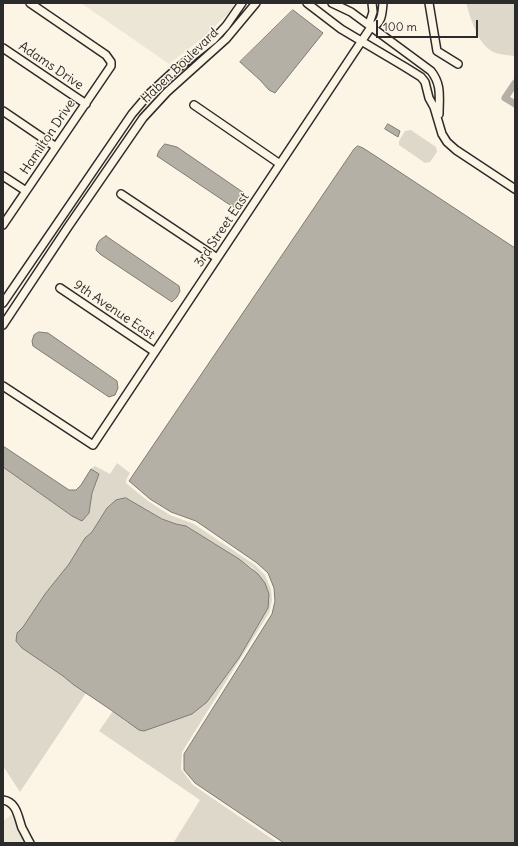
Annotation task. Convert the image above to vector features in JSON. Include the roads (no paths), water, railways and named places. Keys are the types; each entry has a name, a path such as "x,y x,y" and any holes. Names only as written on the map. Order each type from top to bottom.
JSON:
{"street":[{"name":"Hamilton Drive","path":"3,225 109,70 111,62 106,55 30,3"},
{"name":"Haben Boulevard","path":"3,304 132,114 149,94 174,71 213,40 226,26 242,3"},
{"name":"Haben Boulevard","path":"3,325 143,118 167,92 226,39 256,3"},
{"path":"307,3 341,29 421,77 425,82 429,98 439,120 442,134 448,142 456,150 515,189"},
{"path":"332,3 351,12 426,67 434,76 440,98 439,120"},
{"path":"371,27 369,24 373,12 372,3"},
{"name":"3rd Street East","path":"3,386 93,445 371,27 376,25 381,18 383,3"},
{"path":"429,3 437,51 458,64"},
{"name":"Adams Drive","path":"3,48 86,104"},
{"path":"194,105 280,164"},
{"path":"3,111 56,147"},
{"path":"3,176 26,191"},
{"path":"121,194 217,258"},
{"path":"58,221 68,227"},
{"name":"9th Avenue East","path":"60,288 155,352"},
{"path":"3,800 15,807 22,827 30,843"}],"waterway":[{"path":"515,83 505,98 515,104"}]}
